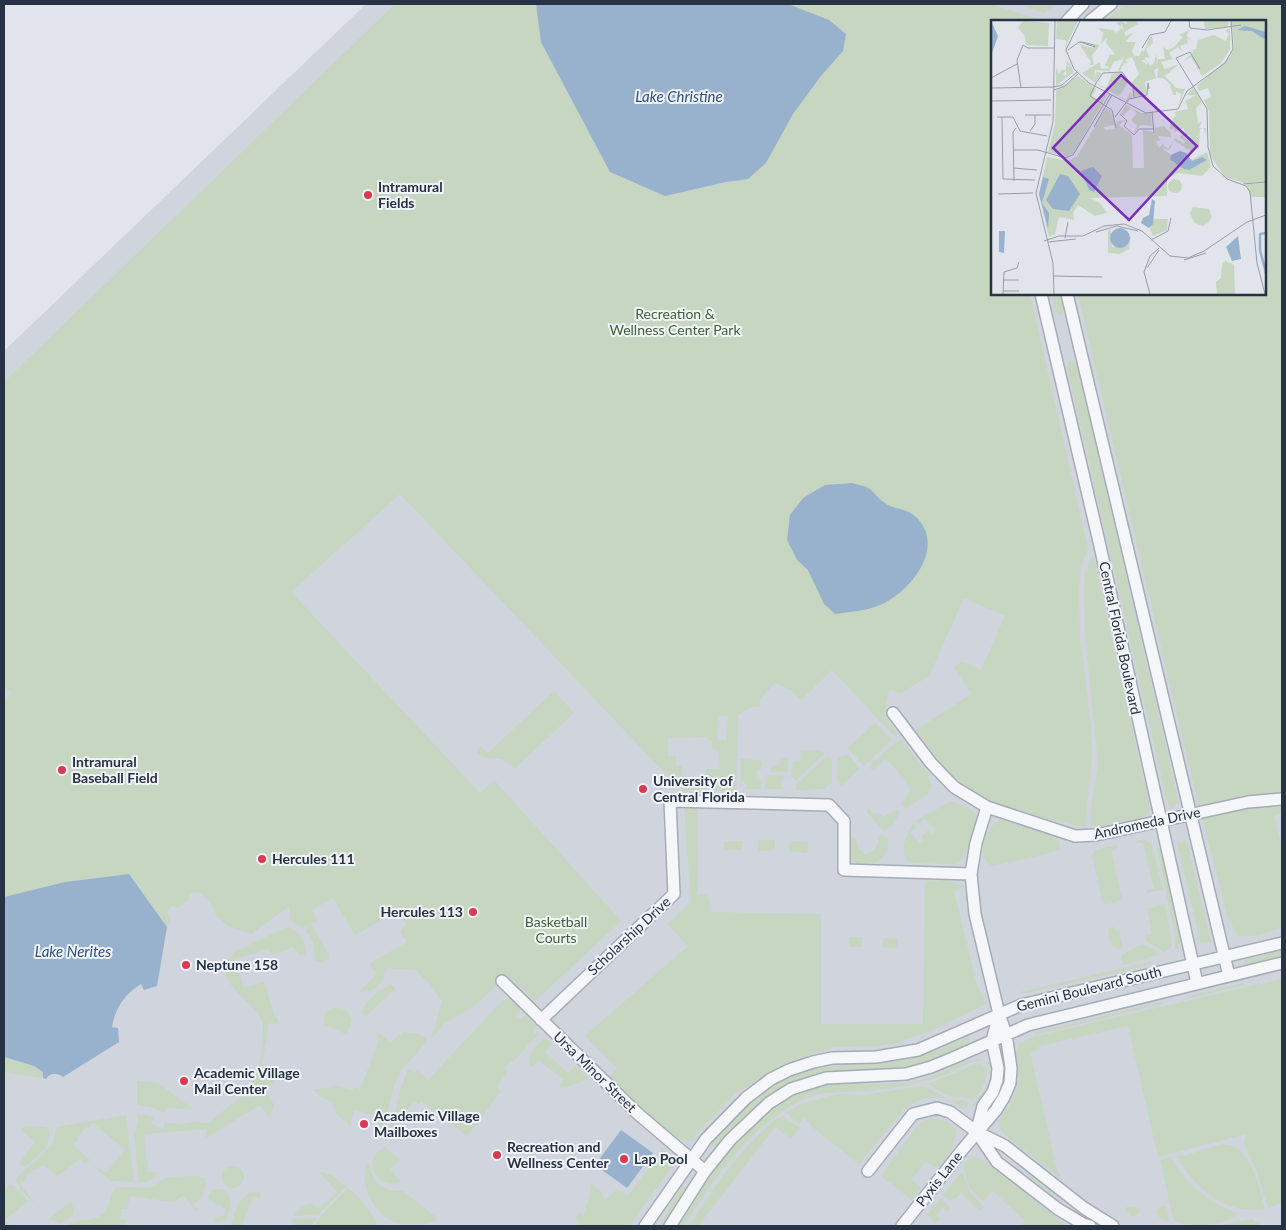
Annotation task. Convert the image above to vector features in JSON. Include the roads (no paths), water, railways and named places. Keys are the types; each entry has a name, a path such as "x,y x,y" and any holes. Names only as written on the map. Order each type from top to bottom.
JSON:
{"street":[{"path":"1068,20 1084,4"},
{"path":"1091,20 1111,4"},
{"name":"Central Florida Boulevard","path":"1041,295 1100,546 1196,983"},
{"name":"Central Florida Boulevard","path":"1067,295 1229,976"},
{"name":"Andromeda Drive","path":"893,713 931,763 954,786 987,807 1075,836 1096,836 1248,802 1282,799"},
{"name":"Scholarship Drive","path":"541,1020 674,894 670,801 829,805 844,821 844,870 970,874"},
{"path":"987,807 976,843 970,874 975,914 999,1014 992,1041"},
{"name":"Gemini Boulevard South","path":"645,1226 706,1139 746,1098 771,1079 789,1070 832,1058 876,1057 918,1050 1021,1005 1282,943"},
{"name":"Gemini Boulevard South","path":"670,1226 704,1171 730,1140 769,1103 792,1089 826,1078 906,1074 931,1067 1028,1024 1282,964"},
{"name":"Ursa Minor Street","path":"502,981 637,1113 704,1171"},
{"name":"Pyxis Lane","path":"902,1226 996,1110 1004,1097 1010,1082 1011,1068 1006,1034 999,1014"},
{"name":"Pyxis Lane","path":"977,1132 983,1106 993,1092 998,1080 998,1068 992,1041"},
{"path":"868,1171 913,1114 937,1108 950,1112 977,1132 1005,1146 1084,1208 1113,1226"},
{"path":"977,1132 997,1162 1058,1209 1082,1224 1090,1226"}],"water":[{"name":"Lake Christine","path":"536,4 788,4 829,20 846,34 843,51 821,76 793,114 766,163 748,179 665,196 610,172 541,42"},
{"path":"853,483 866,487 888,505 916,517 925,529 928,542 926,555 921,567 903,590 891,599 869,609 835,614 824,604 808,570 797,560 787,540 790,515 803,498 825,485"},
{"name":"Lake Nerites","path":"129,874 167,927 157,986 144,990 141,984 130,992 118,1008 112,1027 118,1028 119,1042 63,1077 54,1074 46,1079 43,1078 43,1072 34,1066 4,1057 4,897 65,882"},
{"name":"Lap Pool","path":"621,1130 653,1153 627,1188 595,1165"}],"place":[{"name":"Intramural Fields","path":"368,195"},
{"name":"Intramural Baseball Field","path":"62,770"},
{"name":"University of Central Florida","path":"643,789"},
{"name":"Hercules 111","path":"262,859"},
{"name":"Hercules 113","path":"473,912"},
{"name":"Neptune 158","path":"186,965"},
{"name":"Academic Village Mail Center","path":"184,1081"},
{"name":"Academic Village Mailboxes","path":"364,1124"},
{"name":"Recreation and Wellness Center","path":"497,1155"},
{"name":"Lap Pool","path":"624,1159"}],"park label":[{"name":"Recreation & Wellness Center Park","path":"675,322"},
{"name":"Basketball Courts","path":"556,930"}]}
